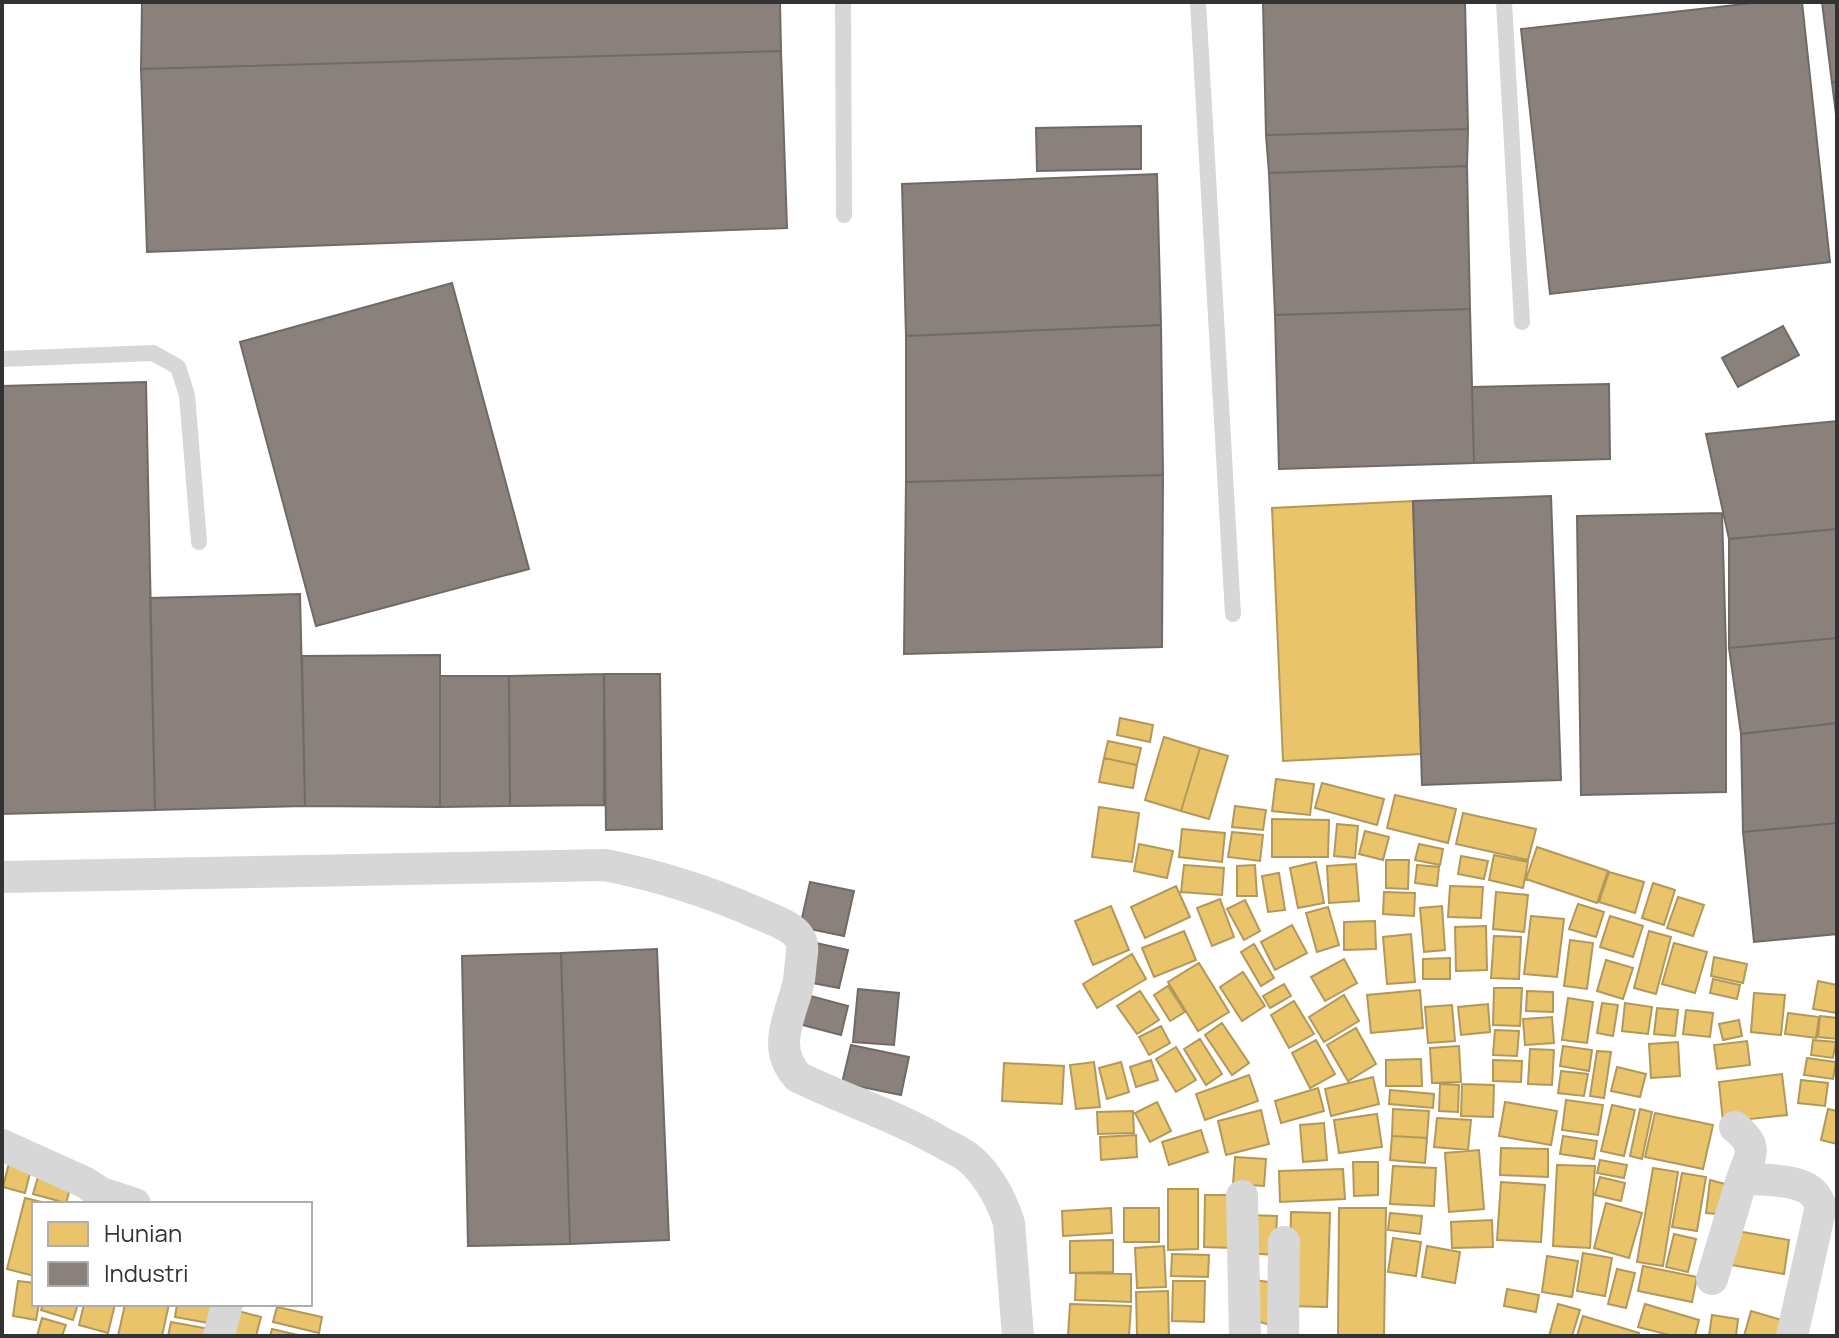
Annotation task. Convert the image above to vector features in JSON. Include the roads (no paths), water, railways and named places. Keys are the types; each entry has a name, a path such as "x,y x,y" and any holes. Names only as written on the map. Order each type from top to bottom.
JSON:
{"street":[{"path":"2,877 605,865 684,883 788,927 799,936 803,949 799,982 784,1035 786,1061 798,1077 912,1126 970,1159 996,1193 1009,1223 1018,1336"},
{"path":"1712,1279 1752,1149 1749,1140 1735,1127"},
{"path":"2,1145 84,1182 101,1193 129,1202"},
{"path":"1742,1179 1783,1181 1809,1189 1821,1206 1792,1336"},
{"path":"1242,1196 1245,1336"},
{"path":"1283,1336 1284,1242"},
{"path":"219,1336 226,1306"}],"lane":[{"path":"843,2 844,215"},
{"path":"1198,2 1233,614"},
{"path":"1504,2 1522,322"},
{"path":"2,359 153,353 178,367 187,395 199,542"}]}
